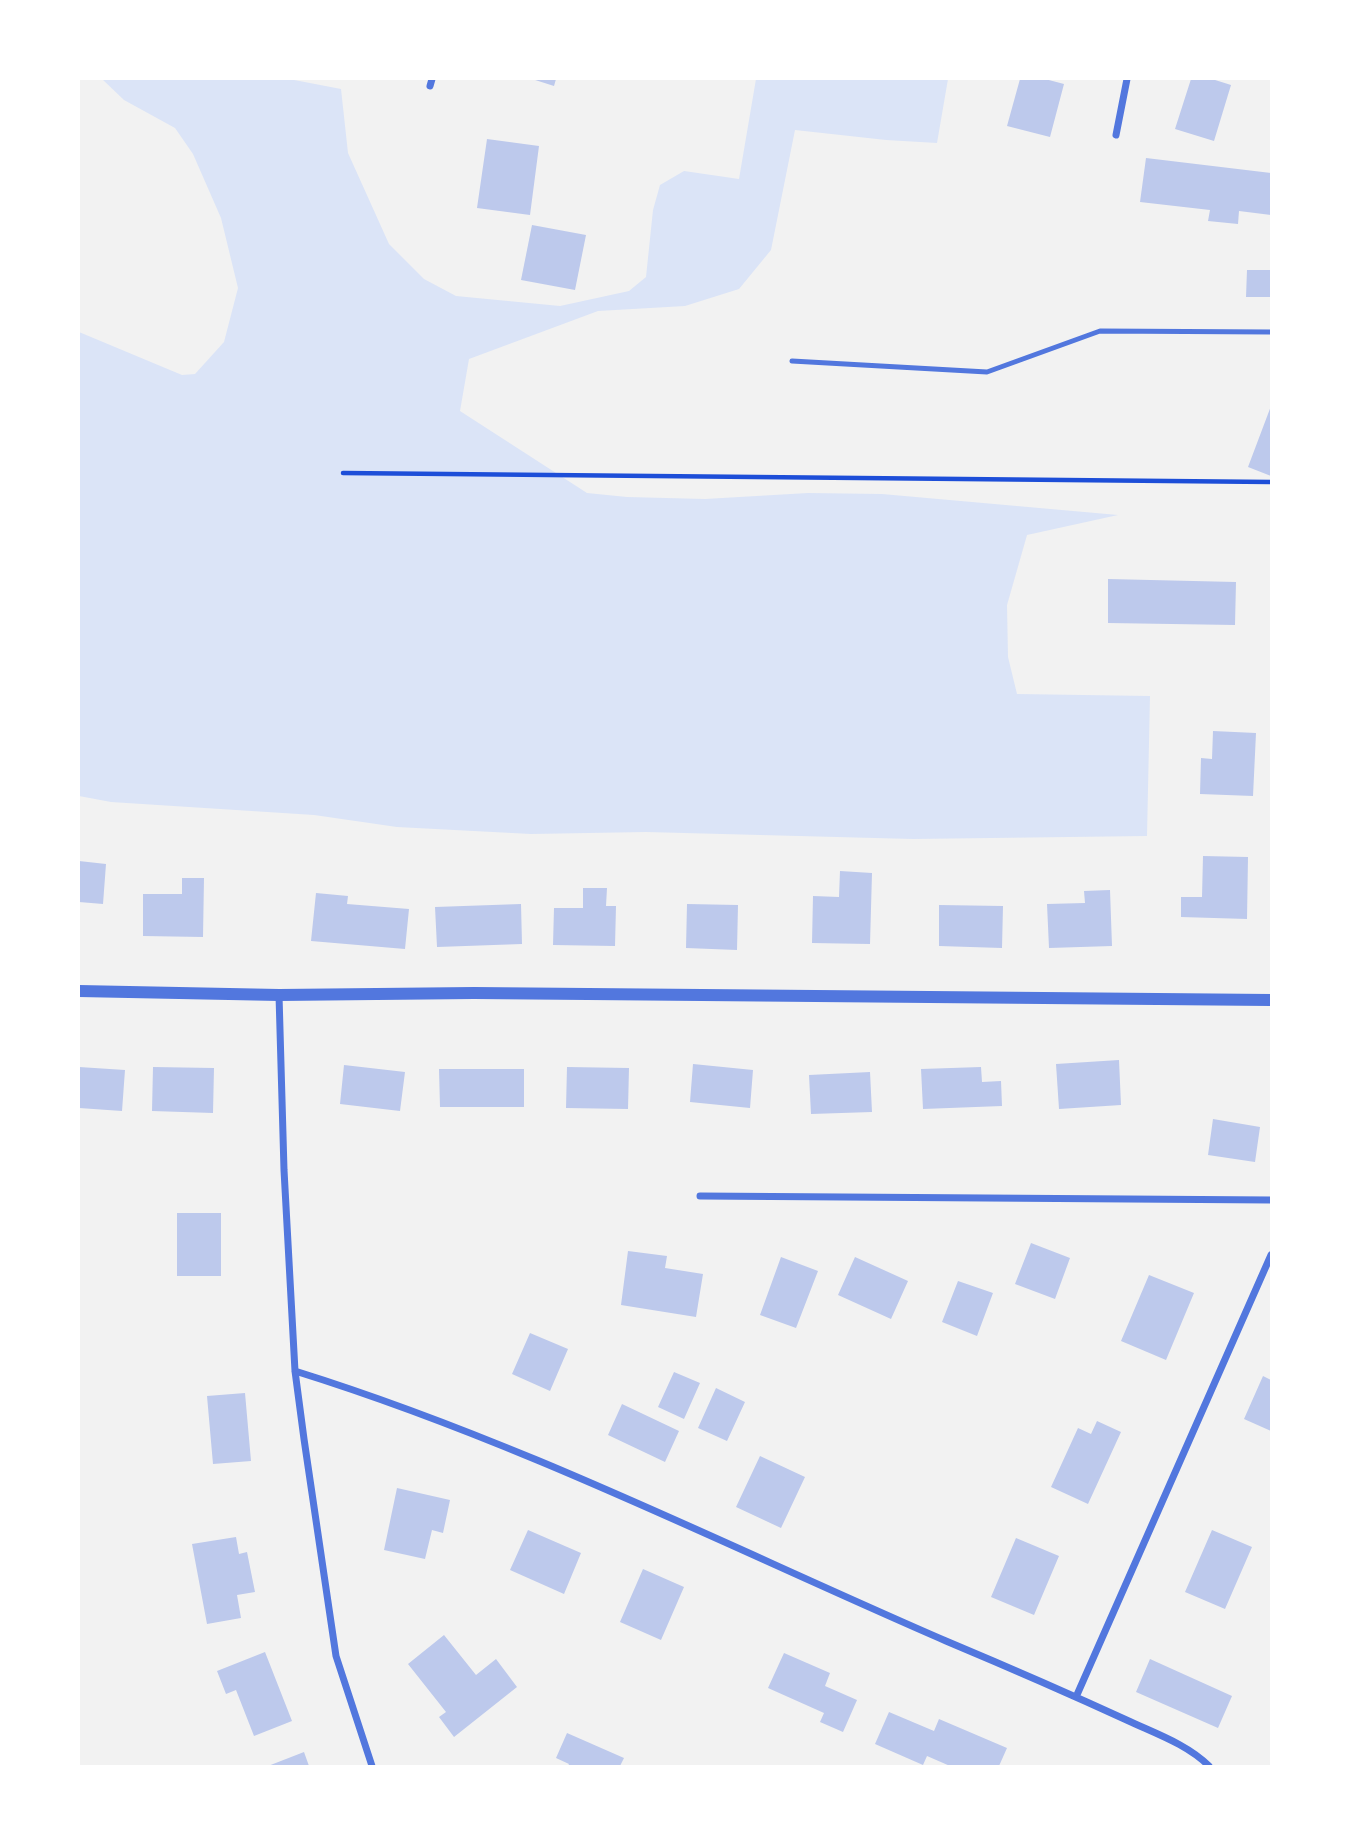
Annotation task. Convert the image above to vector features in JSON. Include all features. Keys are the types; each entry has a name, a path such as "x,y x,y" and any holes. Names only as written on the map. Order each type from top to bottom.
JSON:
{"street":[{"path":"1116,135 1127,79"},
{"path":"79,991 279,995 474,993 1271,1000"},
{"path":"279,995 284,1170 295,1371 303,1439 336,1656 372,1766"},
{"path":"701,1196 1271,1200"},
{"path":"1076,1697 1271,1255"},
{"path":"295,1371 351,1388 583,1478 838,1594 1076,1697 1178,1745 1209,1766"}],"lane":[{"path":"792,361 987,372 1100,331 1271,332"}],"path":[{"path":"343,472 1271,482"}],"shaded area":[{"path":"102,79 289,79 341,89 348,153 389,244 424,279 456,296 560,306 629,291 646,277 653,210 660,185 684,171 739,179 756,79 948,79 937,143 795,130 771,250 739,289 685,306 598,311 469,359 460,411 587,493 705,499 808,493 882,494 1118,515 1027,535 1007,605 1008,657 1017,694 1150,696 1147,836 913,839 646,832 531,834 397,827 314,815 111,802 79,796 79,332 182,375 195,374 224,342 238,288 221,218 193,154 175,128 124,100"}],"building":[{"path":"532,79 556,79 554,86"},
{"path":"1020,79 1045,79 1064,84 1050,137 1007,126"},
{"path":"1191,79 1212,79 1231,85 1214,141 1175,129"},
{"path":"487,139 539,146 530,215 477,208"},
{"path":"1146,158 1271,173 1271,215 1239,211 1238,224 1208,221 1210,210 1140,202"},
{"path":"532,225 586,235 575,290 521,280"},
{"path":"1247,270 1271,270 1271,297 1246,297"},
{"path":"1271,406 1271,476 1248,467"},
{"path":"1108,579 1236,582 1235,625 1108,623"},
{"path":"1213,731 1256,733 1253,796 1200,794 1201,758 1212,759"},
{"path":"1203,856 1248,857 1247,919 1181,917 1181,897 1202,897"},
{"path":"79,861 106,864 103,904 79,902"},
{"path":"840,871 872,873 870,944 812,943 813,896 839,897"},
{"path":"182,878 204,878 203,937 143,936 143,894 182,894"},
{"path":"583,888 607,888 606,906 616,906 615,946 553,945 554,908 583,908"},
{"path":"1110,890 1112,946 1049,948 1047,904 1085,903 1084,891"},
{"path":"316,893 348,896 347,904 409,909 405,949 311,941"},
{"path":"521,904 522,944 437,947 435,907"},
{"path":"687,904 738,905 737,950 686,948"},
{"path":"939,905 1003,906 1002,948 939,946"},
{"path":"1119,1060 1121,1105 1059,1109 1056,1064"},
{"path":"693,1064 753,1070 750,1108 690,1102"},
{"path":"344,1065 405,1072 400,1111 340,1104"},
{"path":"79,1067 125,1070 122,1111 79,1108"},
{"path":"153,1067 214,1068 213,1113 152,1111"},
{"path":"567,1067 629,1068 628,1109 566,1108"},
{"path":"981,1067 982,1082 1001,1081 1002,1106 923,1109 921,1069"},
{"path":"439,1069 524,1069 524,1107 440,1107"},
{"path":"870,1072 872,1112 811,1114 809,1075"},
{"path":"1213,1119 1260,1127 1255,1162 1208,1155"},
{"path":"177,1213 221,1213 221,1276 177,1276"},
{"path":"1031,1243 1070,1258 1055,1299 1015,1284"},
{"path":"628,1251 667,1256 665,1268 703,1274 696,1317 621,1305"},
{"path":"781,1257 818,1271 796,1328 760,1315"},
{"path":"855,1257 908,1281 891,1319 838,1295"},
{"path":"1149,1275 1194,1293 1166,1360 1121,1341"},
{"path":"958,1281 993,1293 977,1336 942,1322"},
{"path":"530,1333 568,1349 550,1391 512,1374"},
{"path":"674,1372 700,1383 684,1419 658,1407"},
{"path":"1263,1376 1271,1380 1271,1431 1244,1419"},
{"path":"716,1388 745,1402 727,1441 698,1428"},
{"path":"245,1393 251,1461 213,1464 207,1396"},
{"path":"622,1404 679,1431 665,1462 608,1435"},
{"path":"1097,1421 1121,1432 1088,1504 1051,1487 1078,1428 1091,1434"},
{"path":"760,1456 805,1477 781,1528 736,1507"},
{"path":"397,1488 450,1500 443,1533 432,1530 425,1559 384,1550"},
{"path":"528,1530 581,1553 564,1594 510,1570"},
{"path":"1212,1530 1252,1547 1225,1609 1185,1592"},
{"path":"236,1537 239,1554 247,1552 255,1592 237,1595 241,1618 207,1624 192,1544"},
{"path":"1016,1538 1059,1556 1034,1615 991,1597"},
{"path":"643,1569 684,1587 661,1640 620,1622"},
{"path":"444,1635 476,1675 496,1659 517,1687 454,1737 439,1717 446,1712 408,1664"},
{"path":"265,1652 292,1721 254,1736 236,1690 226,1694 217,1671"},
{"path":"784,1653 830,1673 825,1686 857,1700 843,1732 820,1722 824,1713 768,1688"},
{"path":"1150,1659 1232,1696 1218,1728 1136,1692"},
{"path":"889,1712 934,1731 939,1719 1007,1748 999,1766 950,1766 927,1756 923,1765 875,1744"},
{"path":"567,1733 624,1758 620,1766 568,1766 569,1764 556,1758"},
{"path":"304,1752 309,1766 268,1766"}]}
